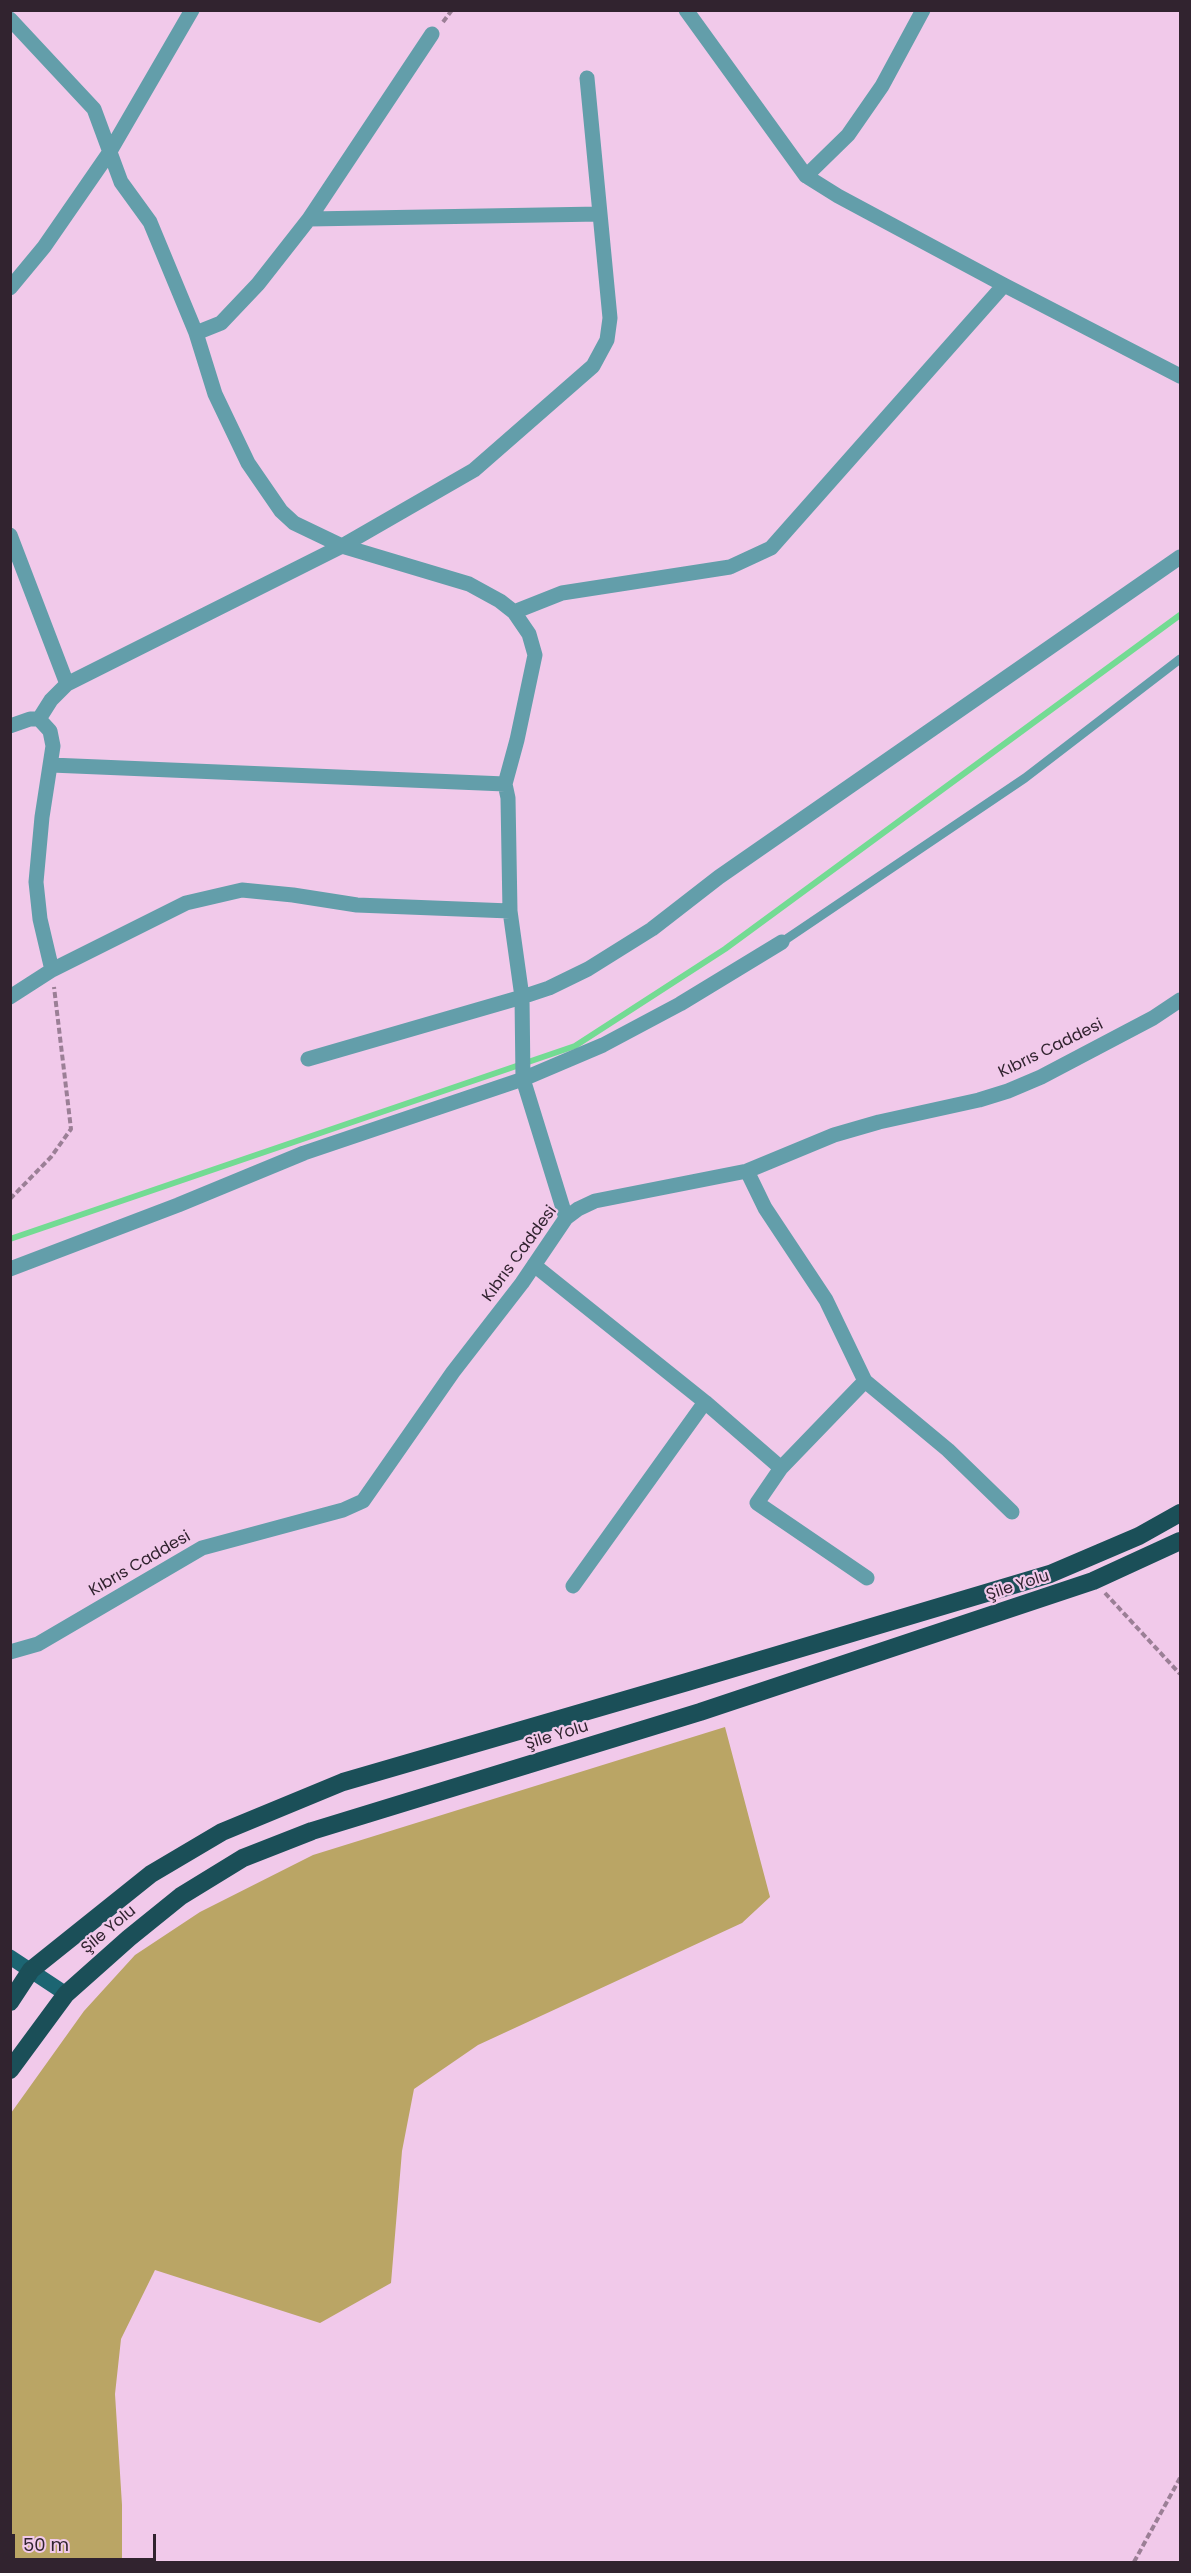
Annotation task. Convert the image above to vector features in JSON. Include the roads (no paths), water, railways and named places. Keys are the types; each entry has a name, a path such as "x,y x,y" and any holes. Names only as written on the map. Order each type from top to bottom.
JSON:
{"highway":[{"name":"Şile Yolu","path":"10,2002 31,1970 151,1874 222,1832 344,1782 1050,1574 1139,1536 1180,1513"},
{"name":"Şile Yolu","path":"10,2070 66,1994 129,1938 182,1896 253,1854 312,1831 700,1713 1093,1581 1180,1541"}],"main road":[{"path":"10,1957 66,1994"}],"street":[{"path":"10,288 45,247 109,153 192,10"},
{"path":"686,10 806,176 838,196 1004,285 1180,376"},
{"path":"806,176 848,135 882,86 923,10"},
{"path":"10,19 94,109 121,182 150,222 195,333 215,394 248,463 264,489 294,523 342,546 469,584 500,601 514,612 529,634 535,655 505,784 508,798 510,911 522,997 523,1079 566,1218"},
{"path":"195,333 215,327 230,316 309,219 432,34"},
{"path":"39,719 51,700 67,684 342,546 474,470 593,366 607,340 610,318 587,78"},
{"path":"309,219 600,214"},
{"path":"514,612 562,594 730,567 771,548 1004,285"},
{"path":"10,535 67,684"},
{"path":"308,1059 522,997 549,988 588,969 652,929 728,870 1180,557"},
{"path":"10,726 30,719 39,719 50,731 53,746 42,817 36,882 40,919 52,970"},
{"path":"51,765 505,784"},
{"path":"10,997 52,970 186,903 242,890 357,905 510,911"},
{"path":"10,1269 178,1205 304,1153 523,1079 603,1045 680,1004 782,942"},
{"name":"Kıbrıs Caddesi","path":"10,1652 38,1644 202,1548 343,1510 363,1501 453,1372 534,1265 566,1218 578,1209 596,1201 747,1171 834,1135 1008,1091 1041,1077 1153,1018 1180,1000"},
{"path":"747,1171 765,1208 826,1300 865,1381 948,1450 1012,1512"},
{"path":"534,1265 705,1402 781,1468"},
{"path":"865,1381 781,1468 757,1503 867,1578"},
{"path":"573,1586 705,1402"}],"lane":[{"path":"782,942 1025,778 1180,659"}],"waterway":[{"path":"10,1239 575,1046 725,949 1180,615"}]}
